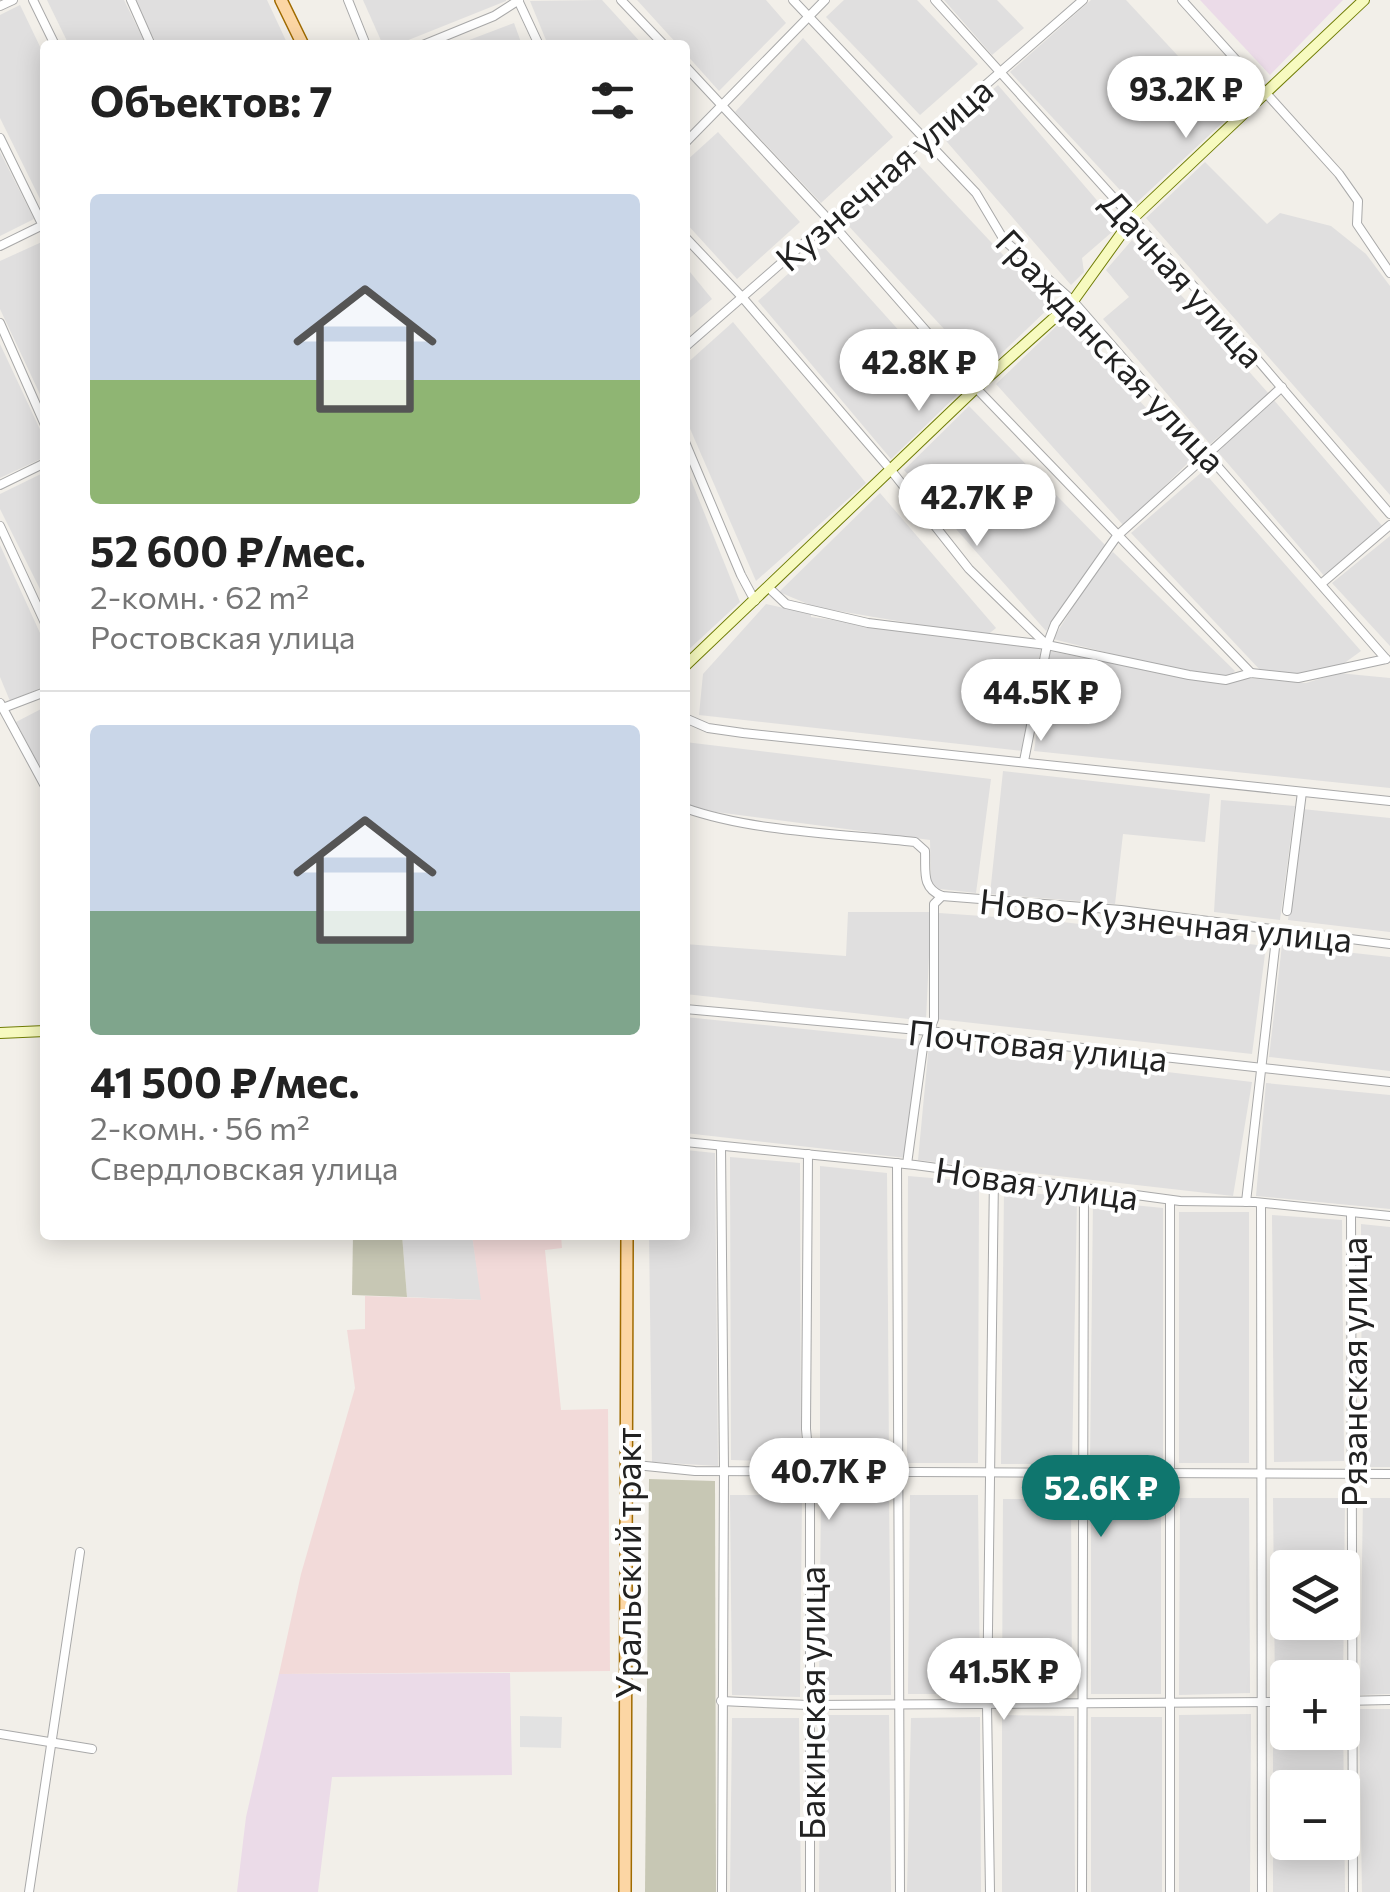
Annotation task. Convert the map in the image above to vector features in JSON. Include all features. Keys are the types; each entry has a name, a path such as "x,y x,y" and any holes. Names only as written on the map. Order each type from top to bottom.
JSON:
{"main road":[{"path":"281,0 301,40"},
{"path":"690,661 976,388 1073,301 1132,219 1364,0"},
{"path":"0,1033 40,1031"},
{"name":"Уральский тракт","path":"625,1892 627,1240"}],"street":[{"path":"0,6 13,0"},
{"path":"33,0 53,40"},
{"path":"131,0 149,40"},
{"path":"348,0 364,40"},
{"path":"434,40 494,16 518,0 538,40"},
{"path":"620,0 659,40"},
{"name":"Гражданская улица","path":"793,0 976,194 1004,240 1073,301 1388,660"},
{"path":"690,138 825,0"},
{"name":"Дачная улица","path":"935,0 1282,387 1390,514"},
{"name":"Кузнечная улица","path":"690,343 1082,0"},
{"path":"1182,0 1338,174 1358,201 1357,224 1390,273"},
{"path":"690,71 829,220 976,388 1251,673"},
{"path":"0,138 40,219"},
{"path":"0,246 40,229"},
{"path":"690,241 890,469 969,569 1047,645"},
{"path":"0,323 40,413"},
{"path":"1024,761 1047,645 1055,624 1117,536 1282,387"},
{"path":"690,454 740,575 755,601"},
{"path":"0,486 40,466"},
{"path":"1321,584 1390,525"},
{"path":"0,526 40,612"},
{"path":"769,588 786,604 868,623 1047,645 1226,680 1251,673 1298,678 1388,660"},
{"path":"40,694 2,706 40,777"},
{"path":"690,720 708,728 743,733 1390,801"},
{"path":"1287,911 1302,792"},
{"path":"690,810 801,830 915,842 925,851 926,885 930,892 942,896 934,904 934,1018 923,1046 902,1164 898,1471 900,1892"},
{"name":"Ново-Кузнечная улица","path":"942,896 1121,910 1390,944"},
{"path":"1246,1202 1278,930"},
{"name":"Почтовая улица","path":"690,1009 929,1031 1390,1082"},
{"name":"Новая улица","path":"690,1143 902,1164 1170,1200 1261,1203 1390,1216"},
{"path":"720,1146 724,1471 722,1892"},
{"name":"Бакинская улица","path":"808,1154 810,1892"},
{"path":"990,1892 987,1705 994,1176"},
{"path":"1082,1892 1084,1188"},
{"path":"1170,1200 1170,1892"},
{"path":"1261,1203 1262,1892"},
{"name":"Рязанская улица","path":"1351,1212 1353,1660"},
{"path":"626,1464 724,1471 1390,1474"},
{"path":"29,1892 80,1552"},
{"path":"1360,1701 1390,1700"},
{"path":"721,1701 987,1705 1270,1702"},
{"path":"0,1734 92,1749"},
{"name":"Рязанская улица","path":"1352,1892 1353,1750"}],"shaded area":[{"path":"47,0 124,0 144,40 67,40"},
{"path":"135,0 267,0 286,40 155,40"},
{"path":"363,0 506,0 408,40 381,40"},
{"path":"602,0 638,40 546,40 530,1"},
{"path":"637,0 766,0 786,23 719,91 690,59 690,40 673,40"},
{"path":"844,0 917,0 978,64 920,115 826,17"},
{"path":"944,0 997,0 1024,28 992,55"},
{"path":"1091,0 1126,0 1232,114 1134,205 1010,72"},
{"path":"1200,0 1343,0 1270,75"},
{"path":"20,5 40,47 40,199 0,118 0,15"},
{"path":"514,23 520,40 469,40"},
{"path":"803,38 893,137 821,203 735,112"},
{"path":"998,85 1119,226 1082,258 1084,272 1071,285 941,135"},
{"path":"718,132 800,222 737,279 690,227 690,157"},
{"path":"0,152 34,219 0,236"},
{"path":"914,160 1051,306 983,371 844,221"},
{"path":"1205,162 1267,224 1280,213 1331,226 1366,254 1390,286 1390,495 1146,218"},
{"path":"1132,240 1269,394 1210,444 1103,319 1129,297 1106,270"},
{"path":"40,243 40,394 0,309 0,261"},
{"path":"821,244 957,395 891,459 758,301"},
{"path":"690,272 712,299 690,318"},
{"path":"1065,318 1192,459 1124,526 996,384"},
{"path":"733,322 866,483 756,581 690,429 690,361"},
{"path":"0,344 40,429 40,459 0,478"},
{"path":"1273,399 1384,528 1326,578 1218,452"},
{"path":"969,406 1108,548 1046,631 904,470"},
{"path":"1203,471 1361,651 1339,667 1306,675 1262,672 1131,533"},
{"path":"40,474 40,589 0,509 0,494"},
{"path":"690,477 740,602 690,648"},
{"path":"880,493 996,628 986,636 815,607 779,592"},
{"path":"1390,536 1390,646 1332,583"},
{"path":"0,545 40,633 40,688 10,701 0,677"},
{"path":"1113,552 1235,671 1228,677 1175,670 1053,639 1099,565"},
{"path":"766,604 811,617 1041,648 1023,751 699,715 703,674"},
{"path":"1049,651 1220,684 1246,678 1306,683 1338,673 1390,678 1390,788 1034,751"},
{"path":"40,710 40,768 16,722"},
{"path":"690,743 991,779 976,893 931,888 930,840 700,810 690,805"},
{"path":"1003,771 1210,794 1205,842 1123,834 1115,904 990,894"},
{"path":"1221,800 1295,806 1280,920 1214,912"},
{"path":"1302,809 1390,818 1390,932 1288,920"},
{"path":"848,912 931,912 926,1021 690,995 690,944 846,956"},
{"path":"939,913 1054,921 1266,946 1252,1054 937,1019"},
{"path":"1282,945 1390,957 1390,1071 1269,1057"},
{"path":"690,1018 922,1041 906,1158 690,1134"},
{"path":"929,1044 1252,1082 1233,1196 918,1160"},
{"path":"1266,1083 1390,1095 1390,1209 1256,1196"},
{"path":"690,1150 715,1153 718,1466 652,1462 649,1240 690,1240"},
{"path":"730,1157 800,1163 801,1462 731,1460"},
{"path":"820,1166 887,1173 889,1461 820,1460"},
{"path":"908,1176 979,1182 978,1463 907,1463"},
{"path":"1004,1190 1077,1198 1072,1464 1001,1464"},
{"path":"1093,1201 1163,1208 1163,1461 1090,1463"},
{"path":"1179,1212 1249,1212 1249,1463 1179,1463"},
{"path":"1272,1215 1342,1220 1344,1461 1274,1462"},
{"path":"1361,1224 1390,1227 1390,1467 1362,1467"},
{"path":"353,1240 402,1240 407,1297 352,1295"},
{"path":"402,1240 473,1240 482,1300 407,1297"},
{"path":"473,1240 561,1240 562,1248 545,1250 561,1410 608,1409 610,1671 279,1674 301,1574 355,1388 347,1330 365,1329 365,1296 481,1300"},
{"path":"649,1479 715,1481 716,1892 645,1892"},
{"path":"730,1495 802,1495 800,1697 732,1695"},
{"path":"821,1495 889,1495 891,1695 819,1695"},
{"path":"910,1495 978,1495 980,1694 908,1694"},
{"path":"1091,1497 1161,1498 1161,1694 1091,1694"},
{"path":"1180,1498 1249,1498 1250,1693 1179,1695"},
{"path":"1273,1498 1345,1498 1344,1550 1274,1550"},
{"path":"1363,1498 1390,1498 1390,1694 1360,1695"},
{"path":"1003,1499 1071,1499 1072,1694 1002,1695"},
{"path":"1274,1640 1344,1640 1343,1660 1275,1660"},
{"path":"510,1673 512,1775 332,1777 318,1892 237,1892 246,1817 279,1674"},
{"path":"1360,1709 1390,1709 1390,1892 1362,1892"},
{"path":"1251,1714 1250,1892 1179,1892 1179,1715"},
{"path":"820,1715 889,1715 891,1892 819,1892"},
{"path":"1002,1715 1074,1716 1075,1892 1002,1892"},
{"path":"520,1716 562,1717 561,1748 520,1747"},
{"path":"980,1717 981,1892 907,1892 911,1718"},
{"path":"1091,1717 1162,1717 1162,1892 1091,1892"},
{"path":"732,1718 799,1718 801,1892 730,1892"},
{"path":"1273,1750 1343,1750 1344,1770 1273,1770"},
{"path":"1273,1860 1345,1860 1345,1892 1273,1892"}]}
